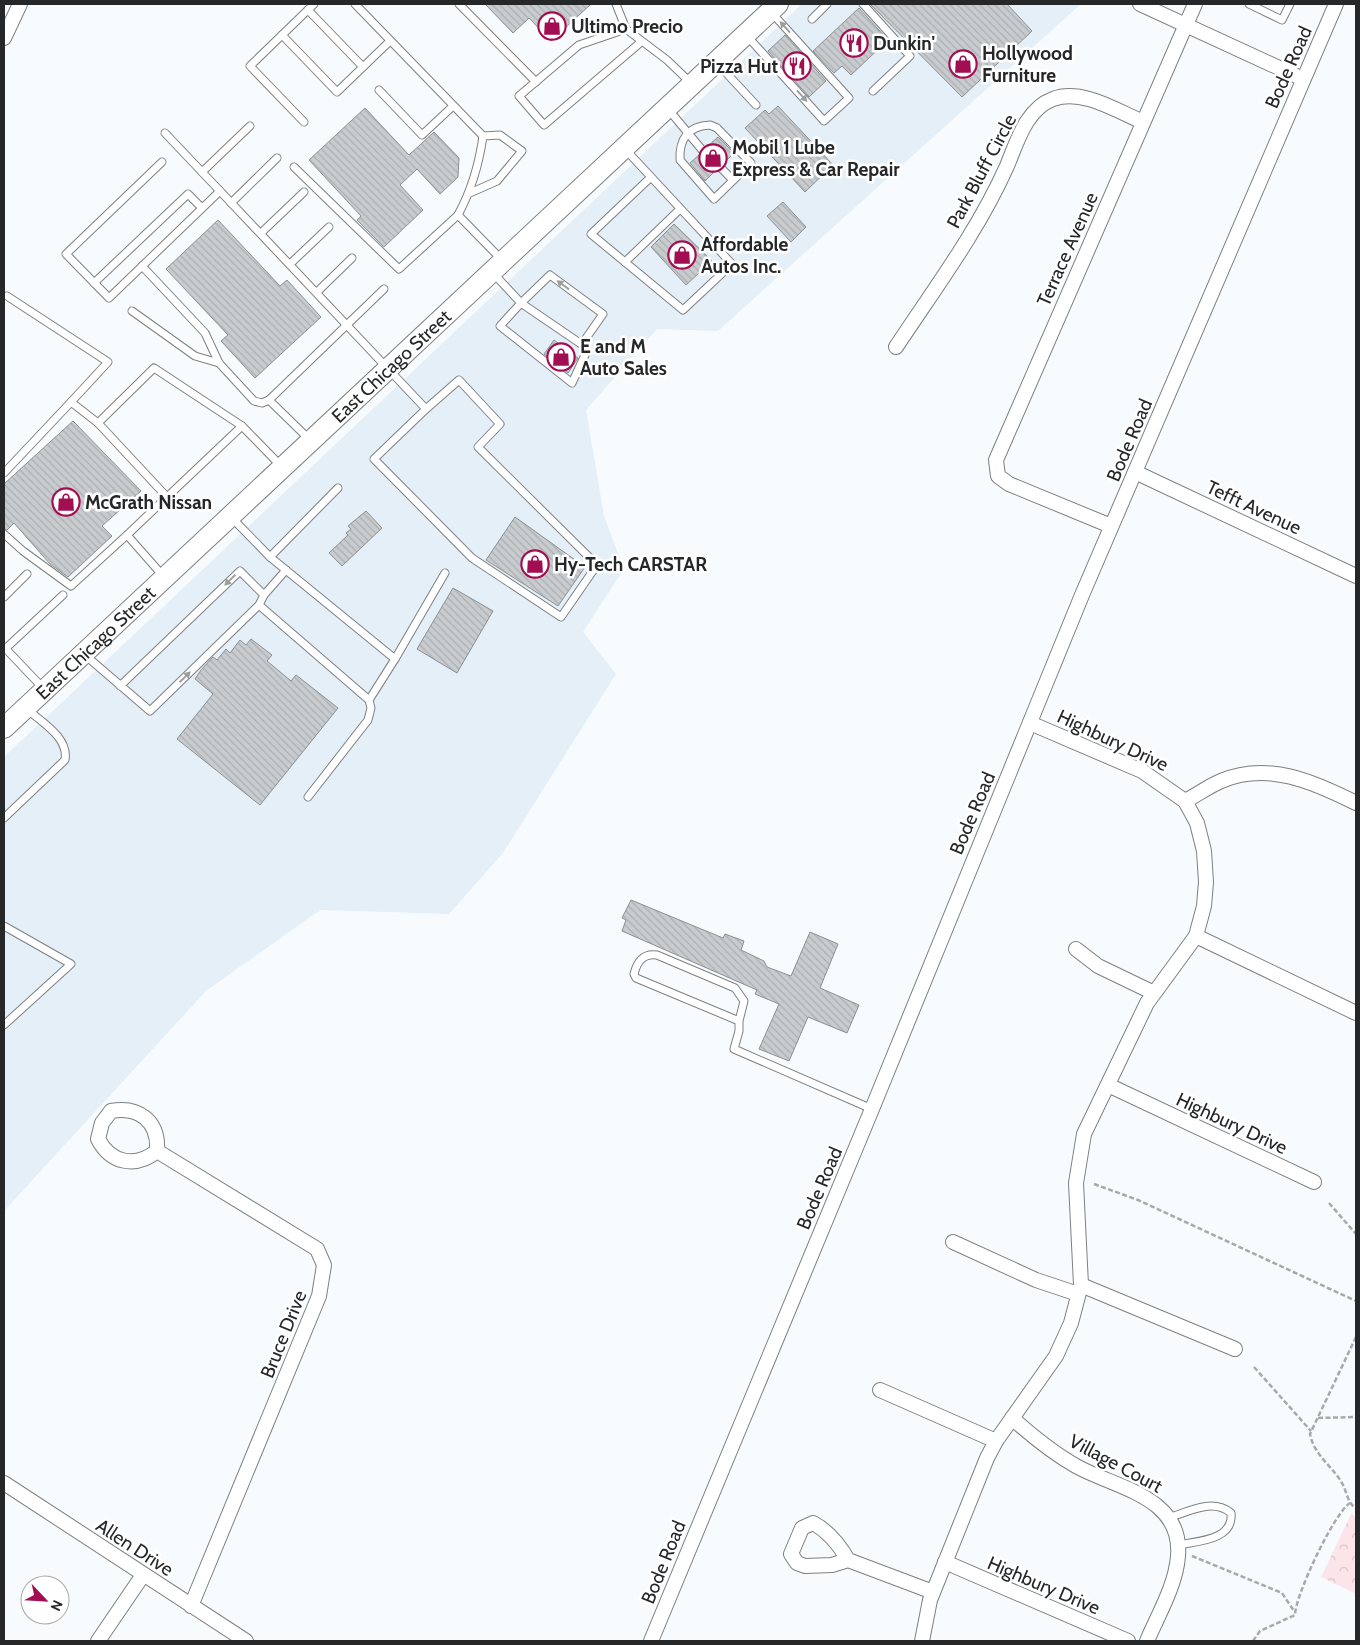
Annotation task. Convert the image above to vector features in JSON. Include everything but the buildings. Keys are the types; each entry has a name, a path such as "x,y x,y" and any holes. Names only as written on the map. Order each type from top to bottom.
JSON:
{"main road":[{"name":"East Chicago Street","path":"4,728 774,7"}],"street":[{"path":"4,38 20,4"},
{"path":"1140,4 1303,79"},
{"name":"Terrace Avenue","path":"1112,526 1009,484 996,473 996,460 1195,4"},
{"name":"Bode Road","path":"651,1641 1112,526 1336,4"},
{"name":"Park Bluff Circle","path":"896,347 985,212 1029,118 1042,105 1058,97 1077,97 1095,102 1143,122"},
{"name":"Tefft Avenue","path":"1136,472 1356,576"},
{"name":"Highbury Drive","path":"922,1641 925,1618 944,1562 996,1441 1056,1356 1071,1323 1079,1290 1076,1183 1084,1134 1152,992 1196,936 1204,906 1206,882 1204,851 1197,823 1184,801 1166,786 1142,771 1030,722"},
{"path":"1184,801 1222,781 1248,773 1278,774 1302,778 1356,803"},
{"path":"1196,936 1356,1013"},
{"path":"1076,949 1098,966 1152,992"},
{"name":"Highbury Drive","path":"1108,1085 1314,1182"},
{"path":"123,1108 135,1111 148,1120 158,1137 157,1151 146,1159 120,1160 105,1152 98,1139 102,1123 111,1111 123,1108"},
{"name":"Bruce Drive","path":"157,1151 317,1249 324,1265 319,1296 191,1606"},
{"path":"953,1242 1036,1280 1079,1290 1235,1349"},
{"path":"880,1390 996,1441"},
{"name":"Village Court","path":"1012,1418 1063,1458 1148,1498 1168,1518 1179,1545"},
{"name":"Allen Drive","path":"4,1483 246,1641"},
{"path":"1147,1641 1171,1586 1178,1558 1179,1545"},
{"path":"848,1560 933,1592"},
{"name":"Highbury Drive","path":"944,1562 1128,1641"},
{"path":"98,1641 143,1575"}],"lane":[{"path":"304,122 250,66 314,4"},
{"path":"355,4 483,136 500,135 522,151 497,181 470,193"},
{"path":"459,4 536,82"},
{"path":"616,4 626,29 667,60 691,84"},
{"path":"812,19 827,4"},
{"path":"862,4 910,56 873,91"},
{"path":"1249,4 1282,20 1290,4"},
{"path":"745,34 824,121 849,98 774,7"},
{"path":"308,10 363,67"},
{"path":"626,29 579,45 519,96 544,124 641,42"},
{"path":"282,35 337,92 390,41"},
{"path":"715,61 756,104"},
{"path":"379,90 422,135 453,106"},
{"path":"666,107 703,151"},
{"path":"202,172 250,126"},
{"path":"701,126 717,128 751,162 714,199 684,168 680,160 680,152 687,132 701,126"},
{"path":"165,133 348,324 387,370 426,409"},
{"path":"294,167 399,269 458,215 470,193 480,162 483,136"},
{"path":"623,147 679,210 732,264 683,310 590,234 650,178"},
{"path":"231,203 277,158"},
{"path":"162,162 66,254 109,298 220,191"},
{"path":"720,167 733,180"},
{"path":"261,233 304,192"},
{"path":"94,284 188,194 202,208"},
{"path":"625,262 679,210"},
{"path":"458,215 497,266 521,303 582,344 585,354 572,383 500,326 521,303 550,276 603,314 582,344"},
{"path":"290,264 329,227"},
{"path":"317,292 352,258"},
{"path":"142,266 205,333 219,364 254,401 262,403 269,400 384,289"},
{"path":"4,473 108,362 7,296"},
{"path":"132,311 195,356 219,364"},
{"path":"98,423 154,368 242,426 283,468"},
{"path":"459,380 500,424 478,447 597,565 561,617 472,558 374,459 426,409 459,380"},
{"path":"269,400 310,441"},
{"path":"70,402 98,423 168,497"},
{"path":"4,534 23,551 71,586 242,426"},
{"path":"270,557 338,488"},
{"path":"230,516 270,557 395,659"},
{"path":"127,535 164,578"},
{"path":"83,653 150,711 259,605 264,595 286,570"},
{"path":"120,686 240,571 264,595"},
{"path":"369,700 445,573"},
{"path":"4,596 27,574"},
{"path":"45,690 4,649 63,595"},
{"path":"259,605 369,700 371,708 368,720 308,797"},
{"path":"4,818 66,760 67,751 62,741 26,708"},
{"path":"4,926 71,964 4,1026"},
{"path":"739,1021 636,978 634,974 636,966 643,957 657,955 735,988 744,1001 734,1049 872,1110"},
{"path":"1168,1518 1211,1505 1223,1506 1231,1513 1232,1521 1227,1530 1213,1539 1179,1545"}],"path":[{"path":"1094,1184 1129,1196 1356,1301"},
{"path":"1329,1204 1356,1234"},
{"path":"1356,1337 1311,1431 1310,1438 1317,1451 1341,1481 1350,1503 1356,1508"},
{"path":"1254,1367 1311,1431"},
{"path":"1318,1418 1356,1417"},
{"path":"1295,1615 1295,1609 1303,1588 1325,1539 1335,1519 1350,1503"},
{"path":"1190,1555 1282,1593 1295,1615"},
{"path":"1253,1641 1260,1631 1295,1615"}],"shaded area":[{"path":"802,4 1081,4 718,331 657,329 586,410 604,516 624,569 583,632 616,674 503,853 449,914 320,910 206,991 4,1211 4,757"}],"green space":[{"path":"1351,1514 1356,1517 1356,1594 1321,1577"}],"place":[{"name":"Ultimo Precio","path":"552,26"},
{"name":"Dunkin'","path":"854,43"},
{"name":"Hollywood Furniture","path":"963,64"},
{"name":"Pizza Hut","path":"797,66"},
{"name":"Mobil 1 Lube Express & Car Repair","path":"713,158"},
{"name":"Affordable Autos Inc.","path":"682,255"},
{"name":"E and M Auto Sales","path":"561,357"},
{"name":"McGrath Nissan","path":"66,502"},
{"name":"Hy-Tech CARSTAR","path":"535,564"}]}
